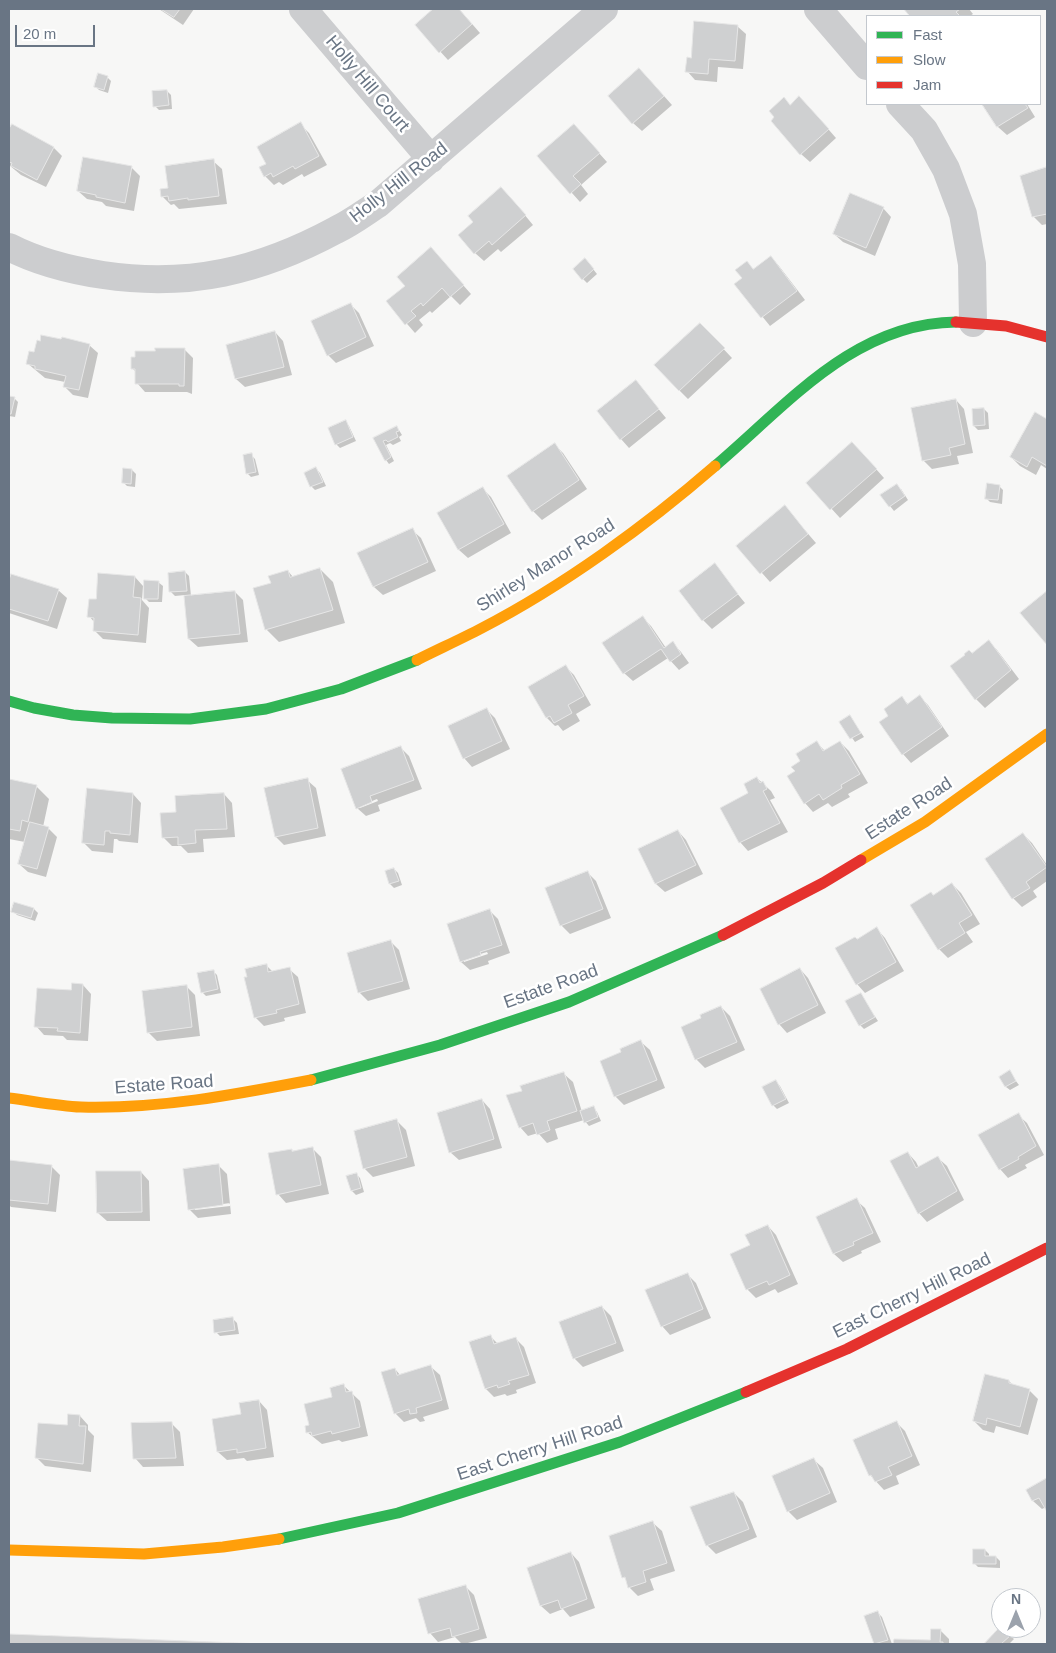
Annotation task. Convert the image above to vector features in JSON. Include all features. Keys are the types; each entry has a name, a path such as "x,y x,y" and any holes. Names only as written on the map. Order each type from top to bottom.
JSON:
{"street":[{"name":"Holly Hill Court","path":"303,9 431,160"},
{"name":"Holly Hill Road","path":"9,247 71,270 122,278 172,280 235,271 290,253 338,230 378,204 604,9"},
{"path":"818,9 866,65"},
{"path":"901,105 924,130 946,169 963,214 972,264 973,323"},
{"name":"Shirley Manor Road","path":"9,701 20,705 74,715 133,720 192,720 252,712 309,700 399,669 499,619 601,555 680,496 823,371 857,350 898,332 930,322 973,323 1009,327 1047,337"},
{"name":"Estate Road","path":"9,1098 79,1107 147,1106 220,1098 318,1079 440,1045 570,1002 706,943 823,883 925,822 1047,734"},
{"name":"East Cherry Hill Road","path":"9,1550 144,1554 223,1548 294,1537 398,1513 620,1442 731,1399 847,1349 1038,1257 1047,1248"}],"building":[{"path":"161,9 180,9 174,17"},
{"path":"433,9 459,9 472,24 439,53 415,25"},
{"path":"904,9 960,9 956,12 959,15 909,15"},
{"path":"694,21 738,25 735,61 709,59 708,74 685,72 687,57 691,58"},
{"path":"639,68 664,96 632,124 608,96"},
{"path":"98,73 108,76 104,90 94,87"},
{"path":"167,90 169,105 153,107 152,91"},
{"path":"799,96 829,129 800,155 771,121 774,117 769,111 784,97 790,105"},
{"path":"983,105 1026,105 1028,108 997,127"},
{"path":"301,122 319,156 295,169 293,166 273,177 271,173 264,177 259,167 266,164 257,147"},
{"path":"12,124 54,147 37,180 11,166 12,163 9,162 9,129"},
{"path":"574,124 600,153 573,176 581,184 570,194 537,156"},
{"path":"83,157 132,166 125,203 77,191"},
{"path":"214,159 219,196 169,201 168,196 161,197 160,189 168,188 165,166"},
{"path":"1047,167 1047,214 1032,217 1020,176"},
{"path":"501,187 526,215 492,245 489,241 474,254 458,235 473,222 468,216"},
{"path":"850,193 884,207 866,248 833,234"},
{"path":"431,247 464,285 450,297 442,288 423,306 421,303 411,311 416,316 405,325 386,301 405,286 397,277"},
{"path":"771,256 797,291 761,318 734,284 742,278 735,270 747,261 753,269"},
{"path":"585,258 594,269 582,280 573,269"},
{"path":"351,303 366,337 327,356 311,321"},
{"path":"700,323 725,348 679,391 654,365"},
{"path":"275,331 284,367 235,379 226,345"},
{"path":"41,335 61,339 62,337 90,344 79,390 63,387 66,376 35,369 35,366 26,364 29,351 34,352 37,340 40,341"},
{"path":"155,348 185,348 184,386 179,386 179,384 135,384 135,369 131,369 131,357 135,357 135,351 155,351"},
{"path":"636,380 659,409 620,440 597,411"},
{"path":"9,396 15,397 11,414 9,414"},
{"path":"956,399 965,444 949,448 951,455 922,461 911,408"},
{"path":"984,408 985,425 973,426 972,409"},
{"path":"1035,412 1047,419 1047,466 1032,457 1027,467 1010,457"},
{"path":"346,420 353,437 335,445 328,428"},
{"path":"397,426 399,431 396,432 398,437 388,442 386,440 383,441 391,457 385,461 373,438"},
{"path":"852,442 877,469 830,510 806,483"},
{"path":"555,443 579,480 532,512 507,476"},
{"path":"252,453 256,472 246,474 243,455"},
{"path":"316,467 323,482 310,487 304,473"},
{"path":"123,468 132,469 131,484 122,483"},
{"path":"987,483 1000,485 998,500 985,499"},
{"path":"897,484 905,496 889,507 880,495"},
{"path":"483,487 504,524 458,550 437,513"},
{"path":"785,505 808,534 760,574 736,546"},
{"path":"413,528 428,562 373,587 357,553"},
{"path":"715,563 738,594 702,621 679,591"},
{"path":"320,568 333,610 265,630 253,588 271,583 268,576 288,570 290,577"},
{"path":"185,571 187,591 169,592 168,573"},
{"path":"98,573 135,576 133,597 141,598 138,635 93,631 94,618 87,617 89,599 96,599"},
{"path":"11,574 59,589 48,621 9,609 9,581"},
{"path":"144,580 159,581 158,599 144,599"},
{"path":"235,591 240,634 188,639 184,596"},
{"path":"1047,591 1047,645 1020,613"},
{"path":"643,616 664,648 673,641 681,654 670,662 661,649 623,674 602,643"},
{"path":"989,640 1011,670 975,700 950,666 969,650 972,653"},
{"path":"566,665 584,696 568,705 572,713 554,723 550,716 546,718 528,687"},
{"path":"920,695 942,727 902,755 879,722 888,716 884,709 902,696 907,704"},
{"path":"487,708 502,741 463,759 448,726"},
{"path":"850,715 861,733 850,739 839,722"},
{"path":"817,741 823,751 840,741 860,774 841,785 842,788 823,800 819,794 804,804 787,776 795,771 791,767 800,761 796,754"},
{"path":"401,746 414,780 370,796 372,802 356,809 341,769"},
{"path":"757,777 760,783 763,781 767,789 763,791 780,823 739,843 720,808 748,793 744,784"},
{"path":"308,778 318,828 275,837 264,788"},
{"path":"9,779 37,785 28,822 22,820 20,831 9,829"},
{"path":"87,788 133,793 130,835 105,831 104,845 82,843"},
{"path":"224,793 227,829 195,830 196,843 178,845 178,837 162,838 160,813 176,812 175,796"},
{"path":"30,822 49,827 37,869 18,864"},
{"path":"678,830 696,865 655,884 638,849"},
{"path":"1023,833 1047,867 1026,882 1030,888 1012,899 985,859"},
{"path":"394,868 399,881 389,884 385,871"},
{"path":"588,871 603,909 560,926 545,888"},
{"path":"952,883 972,915 959,923 965,933 938,950 910,905 931,892 933,895"},
{"path":"14,902 34,908 31,918 11,912"},
{"path":"490,909 502,945 480,952 481,955 460,962 447,924"},
{"path":"877,927 896,962 856,985 835,948 855,937 857,939"},
{"path":"391,940 403,981 358,993 347,953"},
{"path":"267,964 268,972 290,967 299,1004 276,1010 277,1013 254,1018 244,977 247,977 245,969"},
{"path":"800,968 818,1005 778,1025 760,989"},
{"path":"214,970 218,989 201,993 197,973"},
{"path":"72,983 83,984 80,1033 57,1031 58,1028 34,1027 37,988 71,990"},
{"path":"187,985 192,1027 147,1033 142,991"},
{"path":"861,993 875,1017 859,1026 845,1001"},
{"path":"721,1006 737,1042 695,1060 681,1027 701,1018 700,1015"},
{"path":"641,1040 657,1080 614,1097 600,1061 621,1052 620,1049"},
{"path":"1010,1070 1016,1081 1005,1087 999,1077"},
{"path":"564,1072 577,1111 547,1121 550,1130 537,1135 533,1123 519,1128 506,1095 522,1091 520,1086"},
{"path":"776,1080 786,1099 772,1106 762,1087"},
{"path":"482,1099 494,1139 449,1153 437,1113"},
{"path":"594,1106 598,1117 584,1123 580,1111"},
{"path":"1019,1113 1036,1146 1018,1157 1019,1159 999,1170 978,1135"},
{"path":"397,1119 407,1157 363,1169 354,1131"},
{"path":"313,1147 321,1185 276,1195 268,1153"},
{"path":"908,1152 916,1168 938,1156 957,1191 918,1214 890,1161"},
{"path":"9,1160 52,1165 48,1204 9,1200"},
{"path":"219,1164 223,1205 188,1210 183,1169"},
{"path":"96,1171 141,1171 142,1212 97,1213"},
{"path":"357,1173 361,1188 351,1191 346,1176"},
{"path":"857,1198 873,1233 853,1242 854,1245 833,1254 816,1217"},
{"path":"768,1225 790,1275 769,1285 767,1281 746,1290 730,1254 750,1245 745,1235"},
{"path":"688,1273 703,1309 661,1327 645,1290"},
{"path":"602,1306 616,1343 573,1359 559,1322"},
{"path":"233,1317 235,1330 214,1333 213,1320"},
{"path":"491,1335 494,1344 516,1337 529,1375 508,1381 510,1384 498,1388 497,1385 485,1389 469,1342"},
{"path":"431,1365 442,1400 416,1408 417,1413 410,1414 409,1409 394,1414 381,1372 395,1368 397,1375"},
{"path":"985,1374 1009,1380 1009,1383 1030,1389 1020,1427 987,1418 986,1425 973,1421"},
{"path":"344,1384 346,1392 352,1391 360,1427 332,1434 331,1431 312,1436 311,1432 306,1433 305,1426 309,1425 304,1404 332,1397 330,1388"},
{"path":"259,1400 266,1448 237,1453 237,1449 217,1452 212,1419 241,1414 239,1403"},
{"path":"68,1414 80,1415 79,1426 86,1426 83,1464 35,1458 38,1423 67,1425"},
{"path":"897,1421 912,1456 888,1467 892,1475 875,1482 871,1475 869,1476 853,1440"},
{"path":"172,1422 176,1458 133,1459 131,1423"},
{"path":"814,1458 830,1493 787,1512 772,1476"},
{"path":"1047,1478 1047,1512 1039,1498 1032,1501 1026,1490"},
{"path":"734,1492 749,1529 706,1546 690,1507"},
{"path":"653,1521 667,1563 643,1571 646,1582 628,1588 625,1577 622,1578 609,1536"},
{"path":"973,1549 985,1549 985,1556 996,1556 996,1564 973,1564"},
{"path":"571,1552 587,1599 561,1609 558,1600 540,1606 527,1568"},
{"path":"466,1585 479,1629 452,1637 450,1628 428,1634 418,1599"},
{"path":"878,1611 888,1640 874,1644 864,1616"},
{"path":"931,1629 941,1629 940,1642 943,1642 943,1644 893,1644 894,1639 930,1640"},
{"path":"9,1634 264,1644 9,1644"},
{"path":"991,1637 1008,1638 1001,1644 984,1644"}],"traffic: fast":[{"path":"715,466 796,394 854,352 885,336 919,326 956,322"},
{"path":"9,701 73,715 112,718 190,719 266,709 341,689 417,660"},
{"path":"311,1080 440,1045 569,1002 723,935"},
{"path":"279,1539 398,1513 620,1442 746,1392"}],"traffic: slow":[{"path":"417,660 474,632 573,574 633,532 715,466"},
{"path":"861,860 925,822 1047,734"},
{"path":"9,1098 81,1107 139,1106 225,1096 311,1080"},
{"path":"9,1550 144,1554 223,1547 279,1539"}],"traffic: jam":[{"path":"956,322 1006,326 1047,337"},
{"path":"723,935 823,883 861,860"},
{"path":"746,1392 847,1349 1047,1248"}]}
